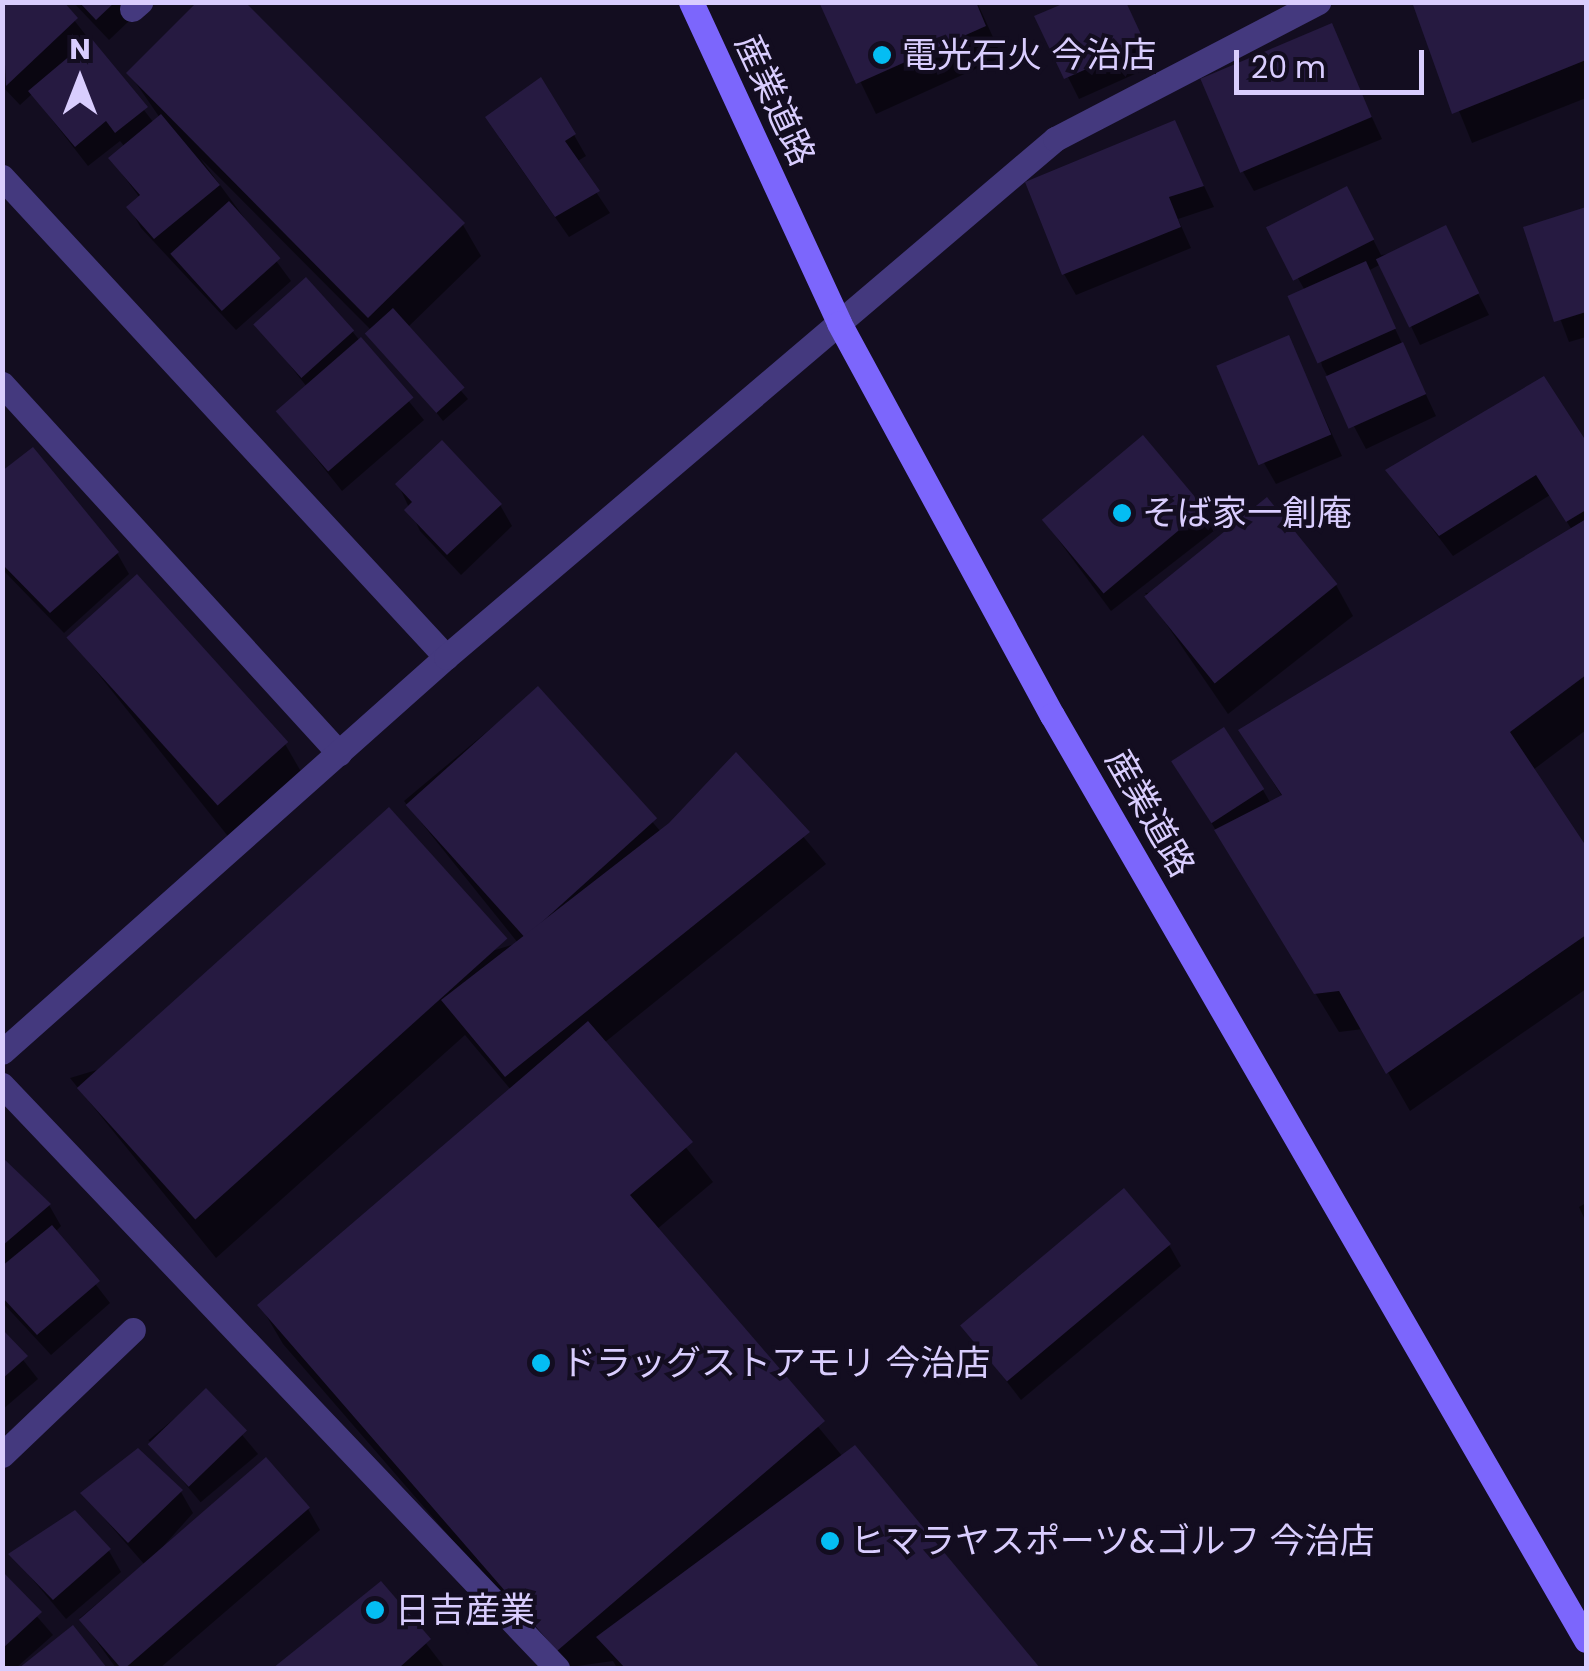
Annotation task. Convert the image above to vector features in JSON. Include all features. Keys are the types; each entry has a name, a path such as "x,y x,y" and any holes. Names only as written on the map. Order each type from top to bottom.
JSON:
{"street":[{"name":"産業道路","path":"691,2 839,324 1052,715 1586,1640"},
{"path":"2,1052 446,657 1081,119 1318,2"},
{"path":"2,177 446,657"},
{"path":"2,384 339,753"},
{"path":"2,1085 557,1668"},
{"path":"2,1455 133,1330"}],"building":[{"path":"2,2 64,2 78,18 6,86"},
{"path":"79,2 115,2 96,20"},
{"path":"197,2 245,2 465,223 368,318 126,73"},
{"name":"電光石火 今治店","path":"819,2 976,2 986,26 856,84"},
{"path":"1067,2 1126,2 1145,43 1064,79 1034,16"},
{"path":"1412,2 1586,2 1586,60 1452,114"},
{"path":"1332,23 1372,117 1240,173 1200,79"},
{"path":"91,38 148,107 115,133 106,121 75,147 28,91"},
{"path":"541,77 576,134 565,141 600,191 555,217 485,117"},
{"path":"161,114 220,185 154,239 126,207 140,195 108,158"},
{"path":"1175,120 1204,186 1169,197 1181,227 1062,275 1025,182"},
{"path":"1347,186 1374,239 1293,281 1266,227"},
{"path":"229,201 281,258 222,311 170,254"},
{"path":"1586,207 1586,312 1554,322 1523,227"},
{"path":"1446,225 1479,293 1409,328 1376,259"},
{"path":"1366,261 1396,329 1318,364 1287,296"},
{"path":"306,277 354,331 301,378 253,325"},
{"path":"393,308 465,388 436,413 365,333"},
{"path":"1289,335 1331,434 1258,465 1216,366"},
{"path":"361,337 413,397 328,472 276,411"},
{"path":"1403,342 1426,394 1349,429 1325,377"},
{"path":"1544,376 1586,441 1586,510 1566,522 1536,475 1439,536 1385,470"},
{"name":"そば家一創庵","path":"1143,435 1205,509 1104,593 1042,520"},
{"path":"442,440 502,504 447,555 404,510 412,502 395,484"},
{"path":"33,447 119,552 50,613 2,564 2,471"},
{"path":"1267,497 1337,584 1215,683 1144,596"},
{"path":"1586,519 1586,675 1510,732 1586,846 1586,935 1386,1074 1339,991 1314,994 1214,830 1282,795 1238,730"},
{"path":"137,574 288,742 218,806 66,638"},
{"path":"538,686 657,818 525,937 406,805"},
{"path":"1224,727 1264,789 1211,823 1171,761"},
{"path":"736,752 810,832 505,1077 441,1000 669,823"},
{"path":"389,807 507,939 195,1220 77,1088"},
{"name":"ドラッグストアモリ 今治店","path":"588,1021 693,1142 630,1195 825,1421 557,1651 257,1305"},
{"path":"2,1157 51,1204 2,1246"},
{"path":"1124,1188 1171,1244 1007,1381 960,1326"},
{"path":"52,1225 100,1281 37,1335 2,1297 2,1266"},
{"path":"2,1329 28,1356 2,1379"},
{"path":"206,1388 247,1430 189,1487 148,1444"},
{"name":"ヒマラヤスポーツ&ゴルフ 今治店","path":"855,1445 1040,1668 625,1668 596,1637"},
{"path":"138,1448 183,1490 128,1543 80,1493"},
{"path":"266,1457 310,1508 125,1668 121,1668 79,1620"},
{"path":"75,1510 111,1549 53,1600 8,1554"},
{"path":"2,1571 42,1612 2,1649"},
{"name":"日吉産業","path":"381,1581 431,1639 399,1668 273,1668"},
{"path":"73,1625 107,1668 19,1668"}],"place":[{"name":"電光石火 今治店","path":"882,55"},
{"name":"そば家一創庵","path":"1122,513"},
{"name":"ドラッグストアモリ 今治店","path":"541,1363"},
{"name":"ヒマラヤスポーツ&ゴルフ 今治店","path":"830,1541"},
{"name":"日吉産業","path":"375,1610"}]}
